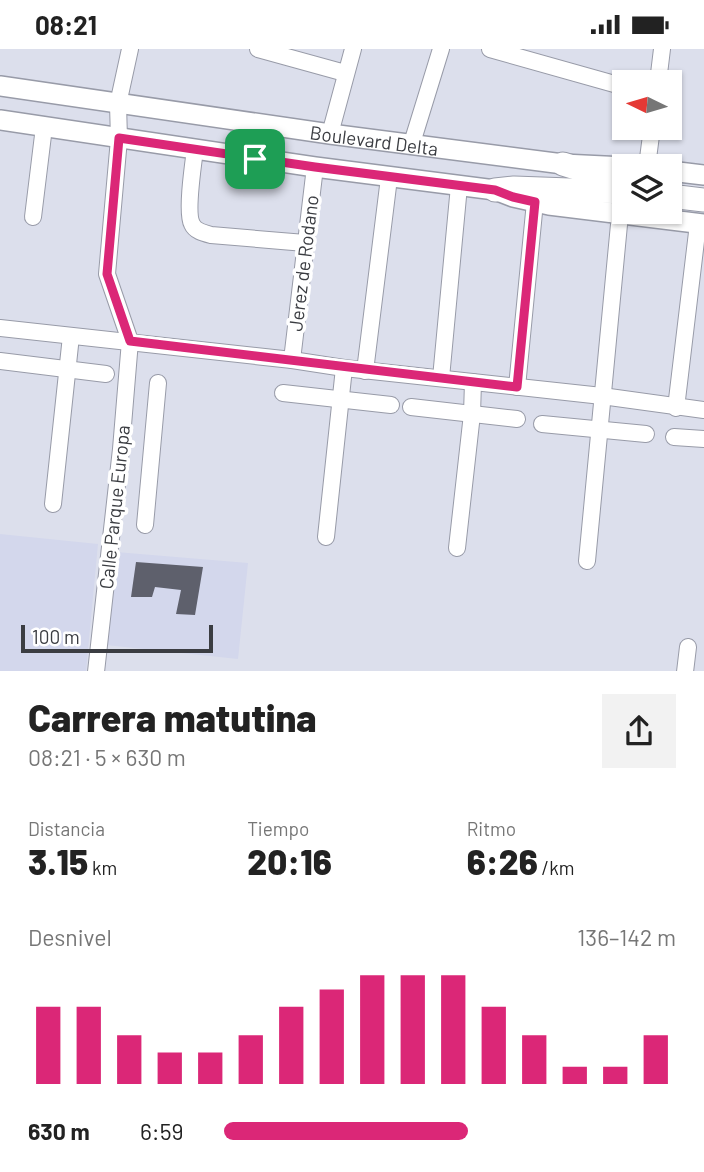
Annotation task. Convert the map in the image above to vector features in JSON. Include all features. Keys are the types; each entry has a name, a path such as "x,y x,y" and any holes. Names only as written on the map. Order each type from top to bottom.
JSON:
{"highway":[{"path":"563,164 612,177"},
{"path":"682,186 704,189"},
{"path":"495,190 526,188 612,201"},
{"path":"682,197 704,200"}],"main road":[{"name":"Boulevard Delta","path":"0,86 330,134 563,164 612,166"},
{"name":"Boulevard Delta","path":"0,120 389,178 495,190 535,202 612,203"},
{"path":"682,173 704,176"},
{"name":"Boulevard Delta","path":"682,219 701,224"}],"street":[{"path":"130,49 118,104 119,138 107,274 130,341"},
{"path":"258,49 345,73"},
{"path":"330,134 353,49"},
{"path":"412,143 441,49"},
{"path":"490,49 612,83"},
{"path":"659,70 662,49"},
{"path":"33,217 44,127"},
{"path":"195,150 190,213 192,225 196,229 211,235 305,243"},
{"name":"Jerez de Rodano","path":"292,360 315,167"},
{"path":"365,370 389,178"},
{"path":"441,378 459,186"},
{"path":"517,387 535,202"},
{"path":"587,561 620,224"},
{"path":"676,408 701,224"},
{"path":"0,328 130,341 704,410"},
{"path":"53,504 71,336"},
{"name":"Calle Parque Europa","path":"96,671 121,449 130,341"},
{"path":"0,361 106,374"},
{"path":"326,537 344,368"},
{"path":"457,548 473,382"},
{"path":"145,525 158,383"},
{"path":"283,393 391,405"},
{"path":"411,407 517,419"},
{"path":"542,424 646,434"},
{"path":"674,437 704,439"},
{"path":"121,449 151,453"},
{"path":"685,671 688,647"}],"shaded area":[{"path":"0,534 98,544 86,671 0,671"},
{"path":"116,552 248,563 238,659 106,645"}],"building":[{"path":"136,562 203,567 195,615 176,614 181,590 155,587 152,597 131,597"}],"route":[{"path":"119,138 255,159 495,190 535,202 517,387 130,341 107,274 119,138"}]}
